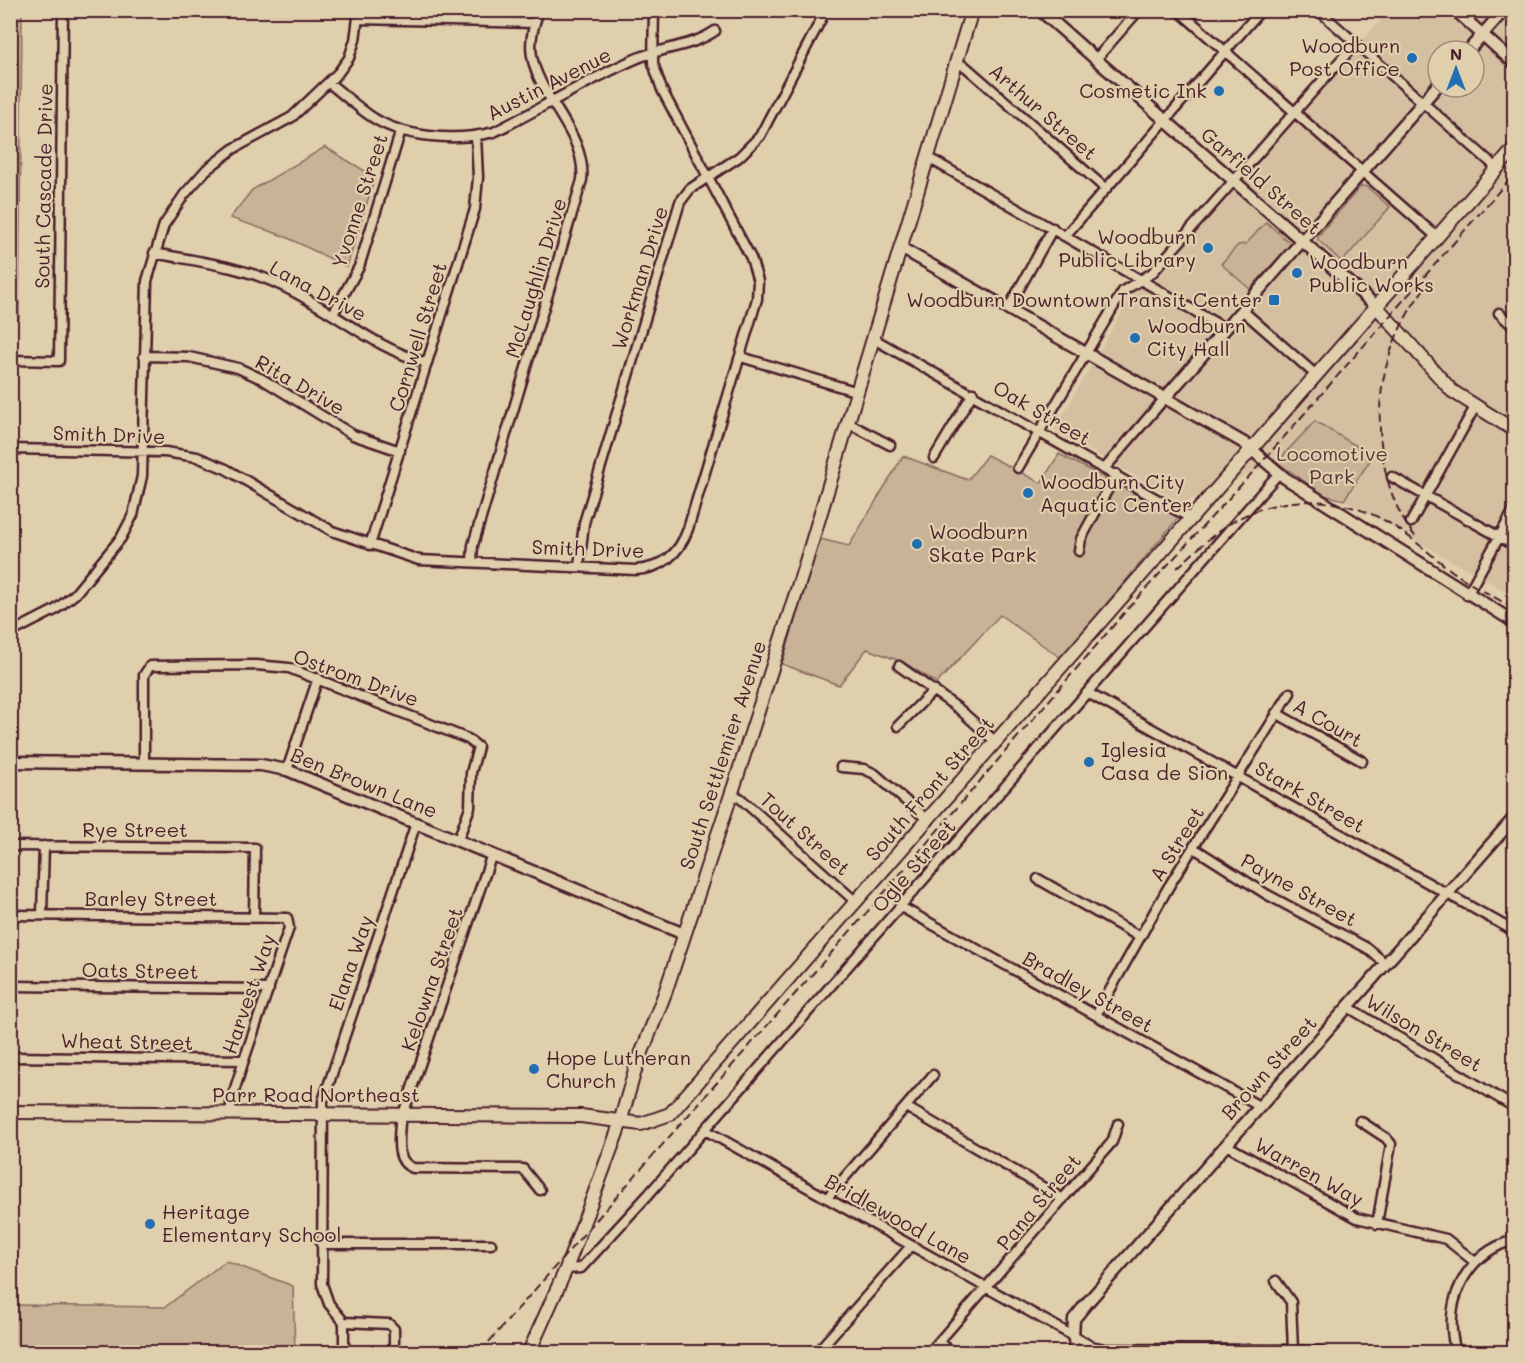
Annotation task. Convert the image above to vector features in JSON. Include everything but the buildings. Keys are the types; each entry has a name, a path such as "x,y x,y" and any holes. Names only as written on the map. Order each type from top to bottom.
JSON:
{"main road":[{"name":"South Settlemier Avenue","path":"530,1353 566,1269 620,1121 798,590 972,10"},
{"name":"South Front Street","path":"620,1121 648,1123 663,1118 677,1108 1515,149"},
{"path":"1376,306 1439,378 1475,407 1515,430"},
{"name":"Parr Road Northeast","path":"10,1112 581,1116 620,1121"}],"street":[{"name":"South Cascade Drive","path":"10,360 59,361 63,10"},
{"name":"McLaughlin Drive","path":"472,561 473,545 582,180 580,153 532,58 531,36 539,10"},
{"name":"Smith Drive","path":"10,449 187,454 226,469 332,531 419,560 644,570 665,562 678,551 688,529 741,357 757,299 758,280 751,258 666,100 654,69 652,52 654,10"},
{"name":"Workman Drive","path":"579,567 584,524 677,208 686,193 739,157 760,136 826,10"},
{"name":"Garfield Street","path":"1040,10 1376,306"},
{"path":"1096,59 1139,10"},
{"path":"1178,10 1437,237"},
{"path":"1065,236 1076,220 1106,189 1261,10"},
{"path":"1317,10 1497,168"},
{"path":"1455,10 1515,63"},
{"path":"1479,39 1504,10"},
{"path":"10,633 55,610 75,594 128,527 138,501 143,452 147,281 153,253 164,225 184,195 206,170 233,149 292,117 329,82 349,58 358,15 534,23"},
{"name":"Austin Avenue","path":"329,82 370,116 401,130 441,136 476,136 494,132 652,52 701,39 715,31"},
{"path":"1018,468 1123,291 1152,273 1355,44"},
{"name":"Arthur Street","path":"957,63 966,67 1106,189"},
{"path":"1105,468 1427,99"},
{"name":"Yvonne Street","path":"333,314 359,267 401,130"},
{"name":"Cornwell Street","path":"370,545 475,209 478,177 476,136"},
{"path":"927,157 1226,329"},
{"path":"1008,309 1053,228"},
{"path":"901,248 1244,442 1279,473 1467,595 1515,622"},
{"name":"Lana Drive","path":"153,253 254,275 277,283 396,353 427,363"},
{"path":"1242,310 1316,375"},
{"path":"1499,313 1515,327"},
{"name":"Oak Street","path":"874,339 1192,519"},
{"name":"Rita Drive","path":"144,356 189,357 238,368 262,379 353,435 400,451"},
{"path":"741,357 858,392"},
{"path":"934,458 973,393"},
{"path":"1411,522 1475,407"},
{"path":"848,423 890,446"},
{"name":"Ogle Street","path":"566,1269 580,1268 705,1130 1279,473"},
{"path":"1079,551 1081,539 1116,474"},
{"path":"1392,477 1515,545"},
{"path":"1467,595 1515,510"},
{"name":"Ostrom Drive","path":"144,764 145,669 155,665 256,665 289,669 318,678 468,739 478,747 471,773 470,807 458,840"},
{"path":"899,666 934,690 997,743"},
{"path":"287,770 318,678"},
{"path":"898,726 934,690"},
{"name":"Stark Street","path":"1088,693 1515,932"},
{"name":"A Street","path":"1096,1014 1140,937 1276,712 1290,693"},
{"name":"A Court","path":"1276,712 1362,761"},
{"name":"Ben Brown Lane","path":"10,762 261,765 287,770 684,934"},
{"path":"841,767 875,774 929,821"},
{"name":"Tout Street","path":"730,795 740,798 856,902"},
{"name":"Brown Street","path":"1074,1353 1073,1324 1076,1316 1515,818"},
{"name":"Elana Way","path":"344,1322 329,1304 322,1291 322,1115 327,1086 416,823"},
{"name":"Rye Street","path":"14,846 255,848 254,917"},
{"path":"42,915 44,846"},
{"name":"Payne Street","path":"1194,848 1266,894 1368,948 1386,964"},
{"name":"Kelowna Street","path":"492,854 403,1115 400,1125 400,1156 408,1166 523,1169 540,1190"},
{"path":"1038,879 1140,937"},
{"name":"Bradley Street","path":"901,907 1259,1106"},
{"name":"Barley Street","path":"10,915 283,917 289,920"},
{"name":"Harvest Way","path":"231,1114 231,1101 289,928 289,920"},
{"name":"Oats Street","path":"10,986 269,989"},
{"name":"Wilson Street","path":"1348,1006 1515,1107"},
{"name":"Wheat Street","path":"10,1057 244,1060"},
{"path":"827,1198 933,1075"},
{"path":"906,1107 1063,1199"},
{"path":"1360,1121 1386,1138 1391,1144 1377,1224"},
{"name":"Pana Street","path":"930,1353 1112,1142 1118,1124"},
{"name":"Bridlewood Lane","path":"705,1130 1073,1338 1101,1349 1293,1350 1323,1353"},
{"name":"Warren Way","path":"1226,1145 1357,1218 1446,1239 1465,1251 1475,1262"},
{"path":"1456,1353 1451,1324 1454,1300 1461,1282 1475,1262 1499,1246 1515,1240"},
{"path":"321,1244 491,1244"},
{"path":"819,1352 911,1246"},
{"path":"1276,1281 1291,1302 1293,1350"},
{"path":"344,1353 344,1322 389,1324 394,1329 394,1353"},
{"path":"939,1342 952,1353"}],"shaded area":[{"path":"104,10 355,11 355,17"},
{"path":"1389,11 1514,11 1514,596 1344,500 1372,456 1315,422 1277,462 1183,503 1054,430 1131,296"}],"green space":[{"path":"22,10 19,320 11,320 10,11"},
{"path":"325,147 375,177 347,267 284,236 230,218 252,190"},
{"path":"1361,186 1367,187 1390,207 1342,262 1318,240 1318,236"},
{"path":"1266,222 1291,244 1250,289 1221,264 1238,245 1246,244"},
{"name":"Locomotive Park","path":"1315,421 1373,456 1344,500 1324,495 1277,462"},
{"path":"1059,454 1179,517 1061,658 1000,615 937,683 903,662 867,649 839,685 782,664 820,539 849,546 903,456 968,480 987,455 1041,483"},
{"path":"226,1261 293,1286 295,1352 11,1352 11,1305 165,1307"}],"railway":[{"path":"480,1352 883,894 1131,605 1263,461 1514,174"},
{"path":"1415,536 1403,519 1387,477 1382,454 1380,407 1382,385 1393,344 1424,289"},
{"path":"1177,568 1216,533 1259,509 1280,504 1322,502 1342,505 1382,519 1464,579 1514,608"}],"place":[{"name":"Woodburn Post Office","path":"1412,58"},
{"name":"Cosmetic Ink","path":"1219,91"},
{"name":"Woodburn Public Library","path":"1208,248"},
{"name":"Woodburn Public Works","path":"1297,273"},
{"name":"Woodburn Downtown Transit Center","path":"1274,300"},
{"name":"Woodburn City Hall","path":"1135,338"},
{"name":"Woodburn City Aquatic Center","path":"1028,493"},
{"name":"Woodburn Skate Park","path":"917,544"},
{"name":"Iglesia Casa de Sion","path":"1089,762"},
{"name":"Hope Lutheran Church","path":"534,1069"},
{"name":"Heritage Elementary School","path":"150,1224"}]}
